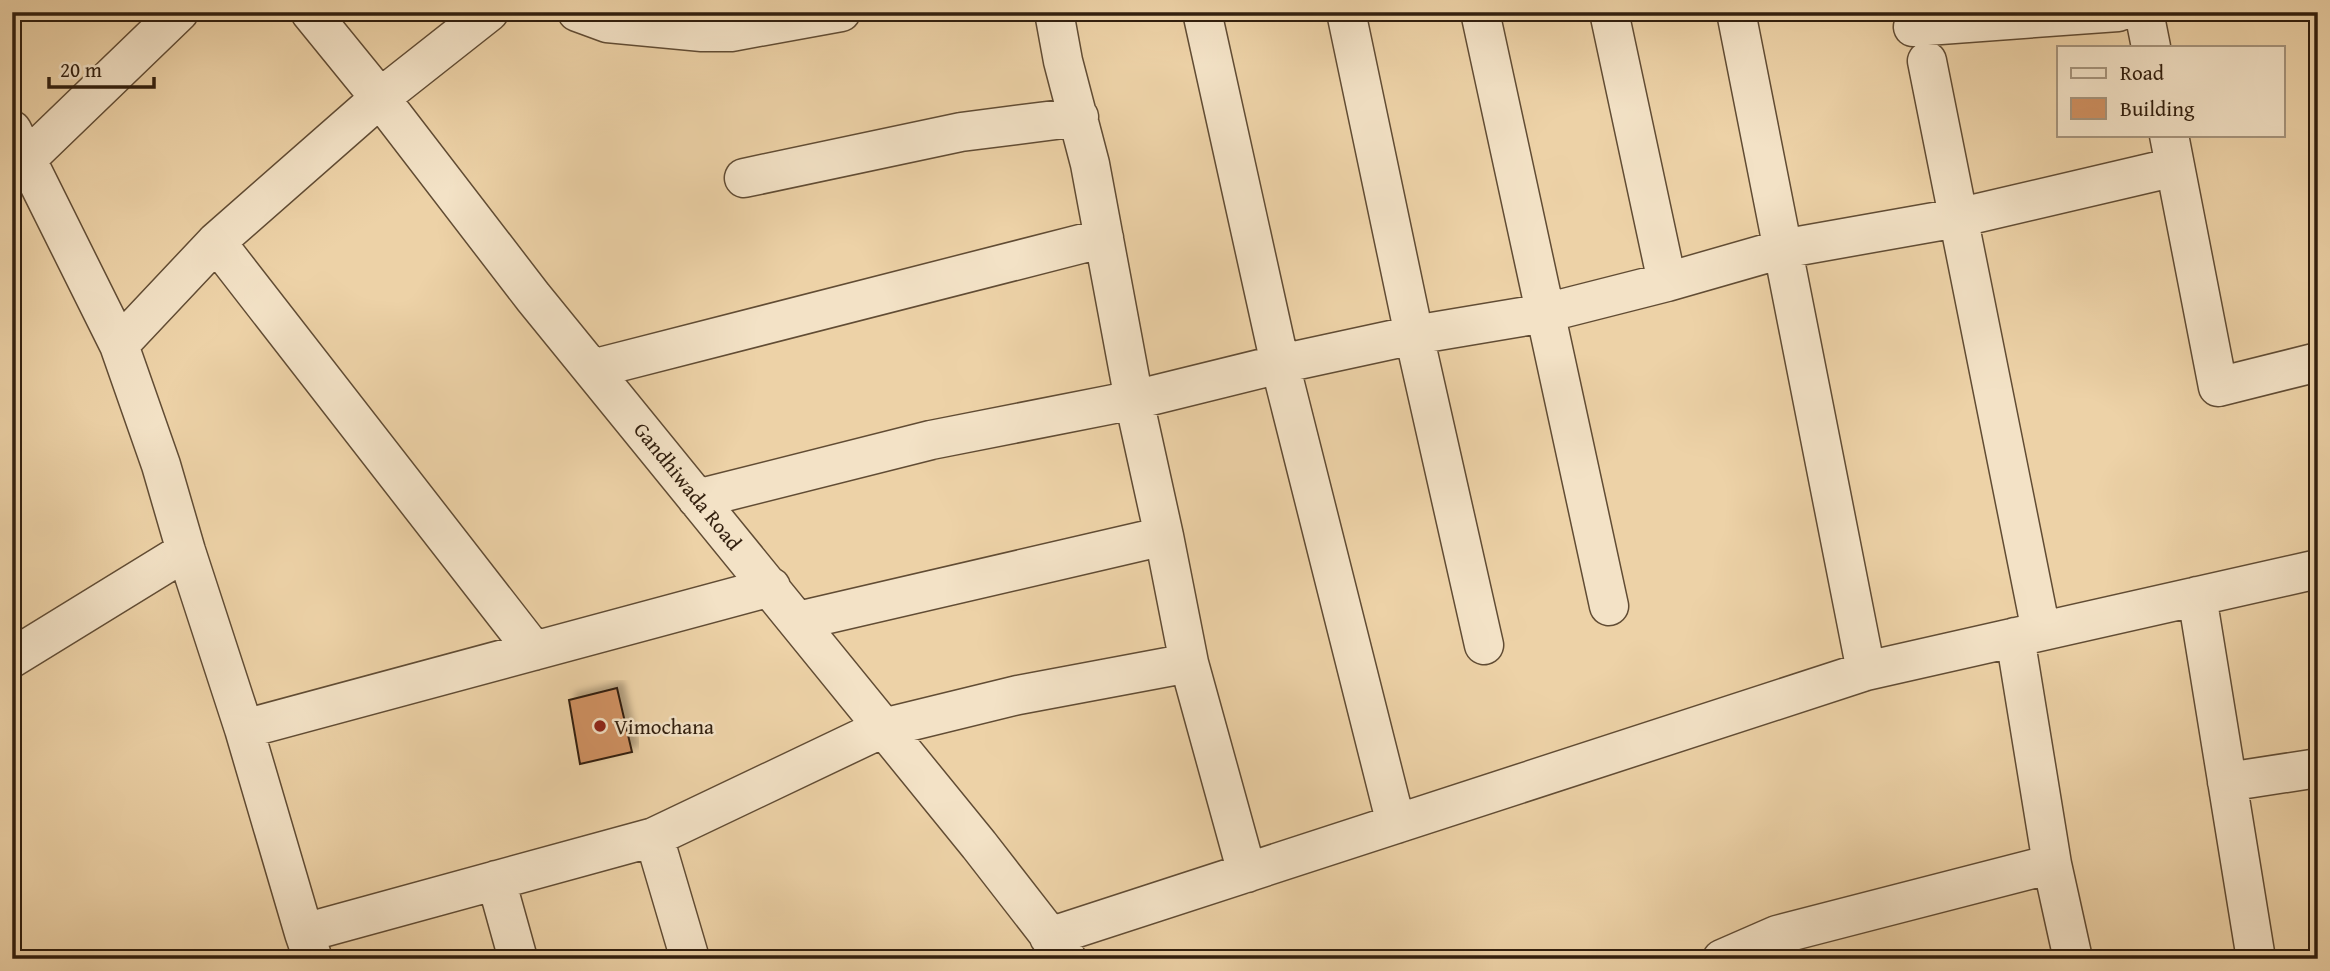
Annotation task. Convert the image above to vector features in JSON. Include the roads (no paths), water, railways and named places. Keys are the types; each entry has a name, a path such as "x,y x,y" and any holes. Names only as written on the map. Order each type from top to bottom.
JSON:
{"street":[{"path":"179,12 17,155 119,345 161,465 309,946 496,880 654,837 883,728 1018,695 1189,663"},
{"name":"Gandhiwada Road","path":"310,12 380,98 533,297 771,587 979,845 1058,948"},
{"path":"119,345 216,242 380,98 489,12"},
{"path":"577,12 607,23 731,32 841,12"},
{"path":"1054,12 1063,61 1079,117 1189,663 1247,873"},
{"path":"1202,12 1280,364 1396,824"},
{"path":"1346,12 1414,335 1484,645"},
{"path":"1480,12 1609,606"},
{"path":"1609,12 1667,282"},
{"path":"1736,12 1866,671"},
{"path":"2073,959 2052,864 2028,634 1957,218 1920,44 2118,12"},
{"path":"2144,12 2151,46"},
{"path":"744,178 961,132 1079,117"},
{"path":"697,499 931,440 1134,400 1414,335 1545,313 1783,249 1957,218 2172,151 2218,387 2318,362"},
{"path":"592,369 1104,238"},
{"path":"216,242 534,651"},
{"path":"798,621 1164,536"},
{"path":"12,659 186,551"},
{"path":"1058,948 1247,873 1866,671 2318,569"},
{"path":"244,729 771,587"},
{"path":"2197,596 2256,959"},
{"path":"2227,782 2318,768"},
{"path":"654,837 690,959"},
{"path":"1721,959 1781,947 2052,864"},
{"path":"496,880 518,959"}],"place":[{"name":"Vimochana","path":"600,726"}]}
